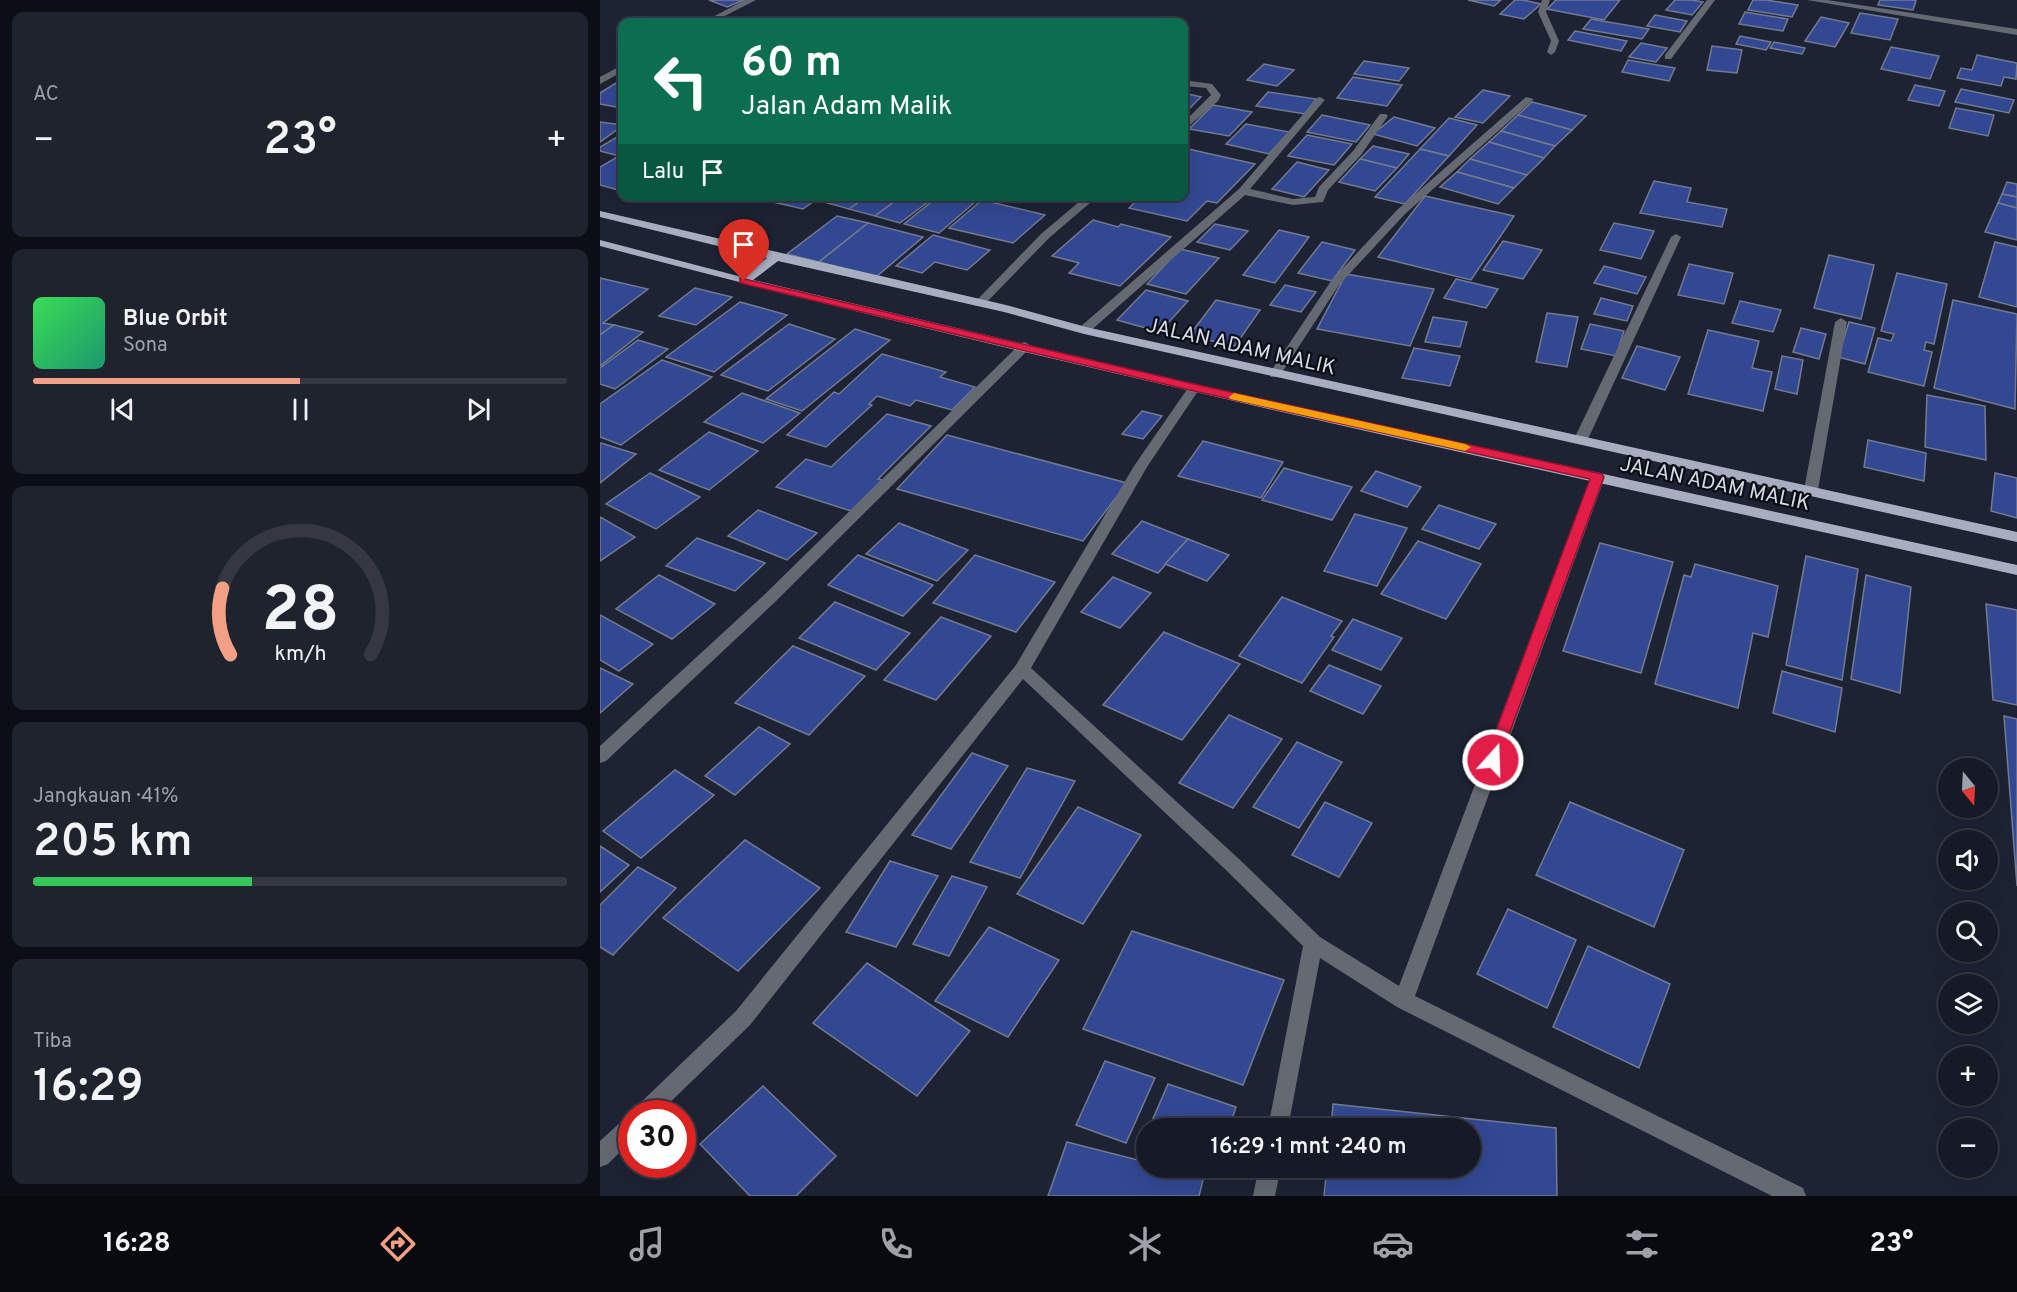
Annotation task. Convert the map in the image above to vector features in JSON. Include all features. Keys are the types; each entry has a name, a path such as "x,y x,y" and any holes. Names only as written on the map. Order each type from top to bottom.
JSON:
{"main road":[{"name":"JALAN ADAM MALIK","path":"600,214 1275,374 1581,439 2017,537"},
{"name":"JALAN ADAM MALIK","path":"600,243 744,281 1194,388 2017,570"},
{"path":"744,281 776,257"}],"street":[{"path":"715,18 752,0"},
{"path":"1546,0 1542,12 1555,40 1551,52"},
{"path":"1668,57 1711,0"},
{"path":"1813,0 2017,32"},
{"path":"600,81 618,70"},
{"path":"1188,83 1209,86 1216,95 1215,99 1188,123"},
{"path":"1275,374 1335,283 1401,212 1529,99"},
{"path":"1084,330 1243,191 1320,100"},
{"path":"1243,191 1293,202 1319,200 1323,189 1357,153 1383,116"},
{"path":"979,304 1045,236 1087,201"},
{"path":"1581,439 1676,237"},
{"path":"1811,490 1841,322"},
{"path":"600,756 769,599 1025,346"},
{"path":"657,1100 742,1018 1022,669 1141,466 1194,388"},
{"path":"1404,1000 1598,477"},
{"path":"1022,669 1233,865 1313,943 1404,1000 1795,1196"},
{"path":"1280,1118 1313,943"},
{"path":"600,1156 618,1139"},
{"path":"1264,1196 1268,1178"}],"building":[{"path":"709,0 744,0 727,7"},
{"path":"1468,0 1501,0 1494,6"},
{"path":"1515,0 1541,4 1524,19 1500,14"},
{"path":"1556,0 1620,0 1604,20 1547,9"},
{"path":"1675,0 1703,2 1692,15 1666,10"},
{"path":"1753,0 1798,5 1792,17 1748,10"},
{"path":"1880,0 1916,1 1913,10 1878,5"},
{"path":"1745,12 1788,19 1783,31 1739,24"},
{"path":"1860,13 1898,19 1890,40 1851,33"},
{"path":"1655,15 1687,21 1680,32 1647,26"},
{"path":"1821,17 1849,23 1835,47 1805,41"},
{"path":"1591,19 1649,29 1642,39 1583,29"},
{"path":"1575,31 1627,41 1621,51 1568,40"},
{"path":"1740,36 1771,42 1766,50 1736,44"},
{"path":"1774,42 1805,48 1802,54 1770,48"},
{"path":"1641,43 1667,48 1656,62 1629,57"},
{"path":"1712,46 1742,50 1737,73 1707,70"},
{"path":"1891,47 1939,56 1930,79 1881,69"},
{"path":"1977,55 2017,63 2016,79 2004,77 2001,86 1957,78 1961,68 1972,70"},
{"path":"1628,60 1675,68 1669,81 1622,72"},
{"path":"1364,61 1409,68 1399,81 1354,74"},
{"path":"1264,64 1294,70 1277,86 1247,80"},
{"path":"1353,77 1402,85 1387,106 1337,98"},
{"path":"618,83 618,107 600,104 600,93"},
{"path":"1915,85 1945,91 1939,106 1908,100"},
{"path":"1961,89 2014,100 2009,113 1955,102"},
{"path":"1483,90 1510,96 1483,123 1455,117"},
{"path":"1268,92 1316,99 1305,114 1256,106"},
{"path":"1188,94 1201,97 1188,110"},
{"path":"1532,102 1586,116 1572,130 1518,115"},
{"path":"1213,105 1252,112 1229,136 1189,129"},
{"path":"1956,108 1994,115 1988,136 1949,128"},
{"path":"1322,115 1370,125 1356,142 1307,132"},
{"path":"1518,115 1572,130 1555,146 1501,131"},
{"path":"1394,117 1435,128 1417,146 1373,134"},
{"path":"1449,118 1477,125 1449,156 1420,149"},
{"path":"600,122 618,124 618,129 600,142"},
{"path":"1246,124 1289,132 1269,154 1226,144"},
{"path":"1501,131 1555,146 1544,158 1489,142"},
{"path":"1307,135 1352,144 1334,165 1288,156"},
{"path":"618,136 618,156 600,151 600,147"},
{"path":"1489,142 1544,158 1527,175 1470,159"},
{"path":"1373,146 1409,154 1397,168 1360,159"},
{"path":"1188,149 1255,164 1217,203 1207,201 1187,221 1129,208 1136,201 1188,201"},
{"path":"1420,149 1449,156 1405,204 1375,197"},
{"path":"618,157 618,190 600,185 600,167"},
{"path":"1360,159 1397,168 1375,191 1339,182"},
{"path":"1470,159 1527,175 1514,188 1457,172"},
{"path":"1297,162 1329,170 1304,197 1272,189"},
{"path":"1457,172 1514,188 1498,204 1440,187"},
{"path":"1654,181 1691,188 1687,202 1727,209 1722,227 1640,213"},
{"path":"2007,182 2017,184 2017,197 2002,194"},
{"path":"2002,194 2017,197 2017,208 1998,203"},
{"path":"1425,196 1514,216 1471,280 1378,257"},
{"path":"769,201 814,201 803,209"},
{"path":"826,201 861,201 849,209 824,202"},
{"path":"861,201 895,201 875,216 849,209"},
{"path":"895,201 929,201 900,223 875,216"},
{"path":"933,201 976,201 939,233 904,224"},
{"path":"981,201 1045,215 1013,243 949,228"},
{"path":"1998,203 2017,208 2017,240 1985,232"},
{"path":"837,216 868,223 819,262 787,254"},
{"path":"1093,220 1118,227 1121,224 1171,237 1120,286 1069,273 1079,263 1052,256"},
{"path":"868,223 923,237 876,277 819,262"},
{"path":"1614,223 1654,231 1641,259 1600,250"},
{"path":"1215,224 1248,231 1230,250 1197,242"},
{"path":"1279,230 1309,237 1275,283 1243,275"},
{"path":"933,235 990,250 967,270 935,262 922,273 896,266"},
{"path":"1503,241 1542,250 1523,279 1483,270"},
{"path":"1322,242 1355,250 1332,281 1298,273"},
{"path":"1995,242 2017,247 2017,307 1979,297"},
{"path":"1180,249 1219,258 1186,294 1147,284"},
{"path":"1829,255 1874,265 1861,319 1814,308"},
{"path":"1689,264 1733,273 1724,304 1678,295"},
{"path":"1604,266 1646,277 1637,294 1594,283"},
{"path":"1897,273 1947,284 1934,344 1926,342 1924,350 1932,352 1924,386 1868,372 1878,338 1891,341 1894,334 1881,331"},
{"path":"1346,274 1434,289 1410,346 1317,329"},
{"path":"600,278 648,289 603,323 614,325 600,335"},
{"path":"1456,279 1498,289 1486,308 1444,298"},
{"path":"1285,285 1316,292 1301,312 1270,305"},
{"path":"695,288 732,297 696,325 659,316"},
{"path":"1146,290 1188,301 1160,332 1117,320"},
{"path":"1601,298 1633,306 1627,321 1594,314"},
{"path":"1216,300 1260,310 1235,346 1189,336"},
{"path":"1953,300 2017,314 2015,409 1934,388"},
{"path":"1740,301 1781,310 1773,332 1732,323"},
{"path":"740,302 787,315 714,372 666,357"},
{"path":"1547,313 1578,317 1567,367 1536,362"},
{"path":"1433,317 1467,322 1460,347 1425,342"},
{"path":"1849,322 1875,328 1865,364 1838,357"},
{"path":"789,324 835,339 768,391 721,375"},
{"path":"1590,324 1624,331 1616,356 1581,349"},
{"path":"614,325 643,332 600,366 600,335"},
{"path":"1801,328 1826,334 1819,359 1793,352"},
{"path":"855,329 890,340 802,411 766,399"},
{"path":"1708,330 1759,341 1752,368 1772,372 1763,411 1688,394"},
{"path":"638,340 668,349 615,389 600,384 600,368"},
{"path":"1637,346 1680,357 1665,390 1622,378"},
{"path":"1414,348 1460,356 1450,386 1402,378"},
{"path":"882,354 946,372 940,377 975,387 952,410 916,400 910,406 877,396 869,404 872,405 826,447 787,435 834,392 839,394"},
{"path":"1782,356 1803,360 1797,394 1775,389"},
{"path":"662,360 712,377 621,445 600,437 600,404"},
{"path":"742,393 800,413 763,443 704,422"},
{"path":"1927,395 1985,406 1986,460 1925,447"},
{"path":"1142,411 1162,416 1143,439 1122,434"},
{"path":"887,414 931,426 878,479 882,480 851,511 776,487 806,459 831,467"},
{"path":"709,432 758,451 709,490 659,470"},
{"path":"947,435 1127,483 1083,541 897,489"},
{"path":"1868,440 1926,453 1924,481 1864,467"},
{"path":"1203,441 1283,462 1261,498 1178,476"},
{"path":"600,444 636,454 600,483"},
{"path":"1284,468 1352,487 1332,520 1262,500"},
{"path":"1376,471 1421,487 1407,507 1361,491"},
{"path":"650,473 700,497 656,529 606,504"},
{"path":"1995,473 2017,478 2017,518 1991,511"},
{"path":"1439,505 1496,524 1479,549 1422,529"},
{"path":"758,510 817,533 787,560 728,536"},
{"path":"1355,514 1407,528 1377,586 1324,571"},
{"path":"600,517 635,537 600,561"},
{"path":"1142,521 1188,539 1158,573 1112,554"},
{"path":"899,523 968,550 937,581 866,554"},
{"path":"697,538 765,563 735,591 666,566"},
{"path":"1188,539 1229,555 1207,581 1165,564"},
{"path":"1418,541 1481,564 1446,619 1381,594"},
{"path":"1600,543 1673,562 1641,673 1563,651"},
{"path":"858,555 933,585 903,616 828,585"},
{"path":"975,555 1055,582 1016,632 933,603"},
{"path":"1806,556 1858,569 1842,680 1786,665"},
{"path":"1695,564 1778,586 1768,637 1753,633 1738,708 1655,684 1684,575 1691,577"},
{"path":"659,575 715,604 672,639 616,609"},
{"path":"1866,575 1911,587 1900,693 1851,679"},
{"path":"1113,577 1151,593 1120,628 1081,612"},
{"path":"1282,597 1342,621 1331,636 1334,637 1302,683 1239,656"},
{"path":"835,602 910,633 876,670 799,638"},
{"path":"1986,604 2017,610 2017,705 1993,700"},
{"path":"600,615 653,644 619,671 600,660"},
{"path":"941,617 991,636 936,700 884,680"},
{"path":"1353,619 1402,638 1381,670 1332,650"},
{"path":"1164,632 1240,664 1182,740 1103,705"},
{"path":"793,646 865,676 809,735 735,703"},
{"path":"1329,665 1381,686 1363,714 1310,691"},
{"path":"600,668 633,684 600,713"},
{"path":"1782,671 1842,688 1835,732 1773,713"},
{"path":"1229,715 1282,739 1233,808 1179,783"},
{"path":"2004,716 2017,719 2017,886"},
{"path":"759,727 790,744 735,795 705,776"},
{"path":"1297,742 1342,762 1299,828 1253,807"},
{"path":"972,753 1008,766 951,849 912,835"},
{"path":"1027,768 1075,781 1020,878 970,862"},
{"path":"675,770 714,795 641,858 603,831"},
{"path":"1325,802 1372,823 1339,877 1292,855"},
{"path":"1570,802 1684,850 1654,927 1536,875"},
{"path":"1078,807 1141,835 1083,924 1017,894"},
{"path":"745,840 820,888 738,971 663,918"},
{"path":"600,846 629,865 600,892"},
{"path":"890,861 938,876 896,947 846,932"},
{"path":"638,867 676,888 613,955 600,947 600,905"},
{"path":"952,876 987,887 949,956 913,944"},
{"path":"1508,909 1576,940 1547,1008 1477,974"},
{"path":"989,927 1059,960 1008,1037 935,1001"},
{"path":"1132,931 1284,980 1243,1085 1083,1029"},
{"path":"1588,946 1670,984 1639,1068 1553,1027"},
{"path":"867,963 970,1031 917,1096 813,1023"},
{"path":"1105,1061 1155,1078 1126,1143 1076,1125"},
{"path":"1168,1084 1236,1107 1232,1118 1153,1118"},
{"path":"763,1086 836,1156 796,1196 750,1196 700,1144"},
{"path":"1333,1104 1463,1118 1332,1118"},
{"path":"1481,1120 1556,1128 1557,1196 1324,1196 1326,1178 1481,1178"},
{"path":"1067,1142 1136,1159 1136,1178 1204,1178 1199,1196 1048,1196"}],"slow traffic":[{"path":"1234,397 1465,447"}],"route":[{"path":"744,281 1194,388 1598,477 1493,760"}]}
